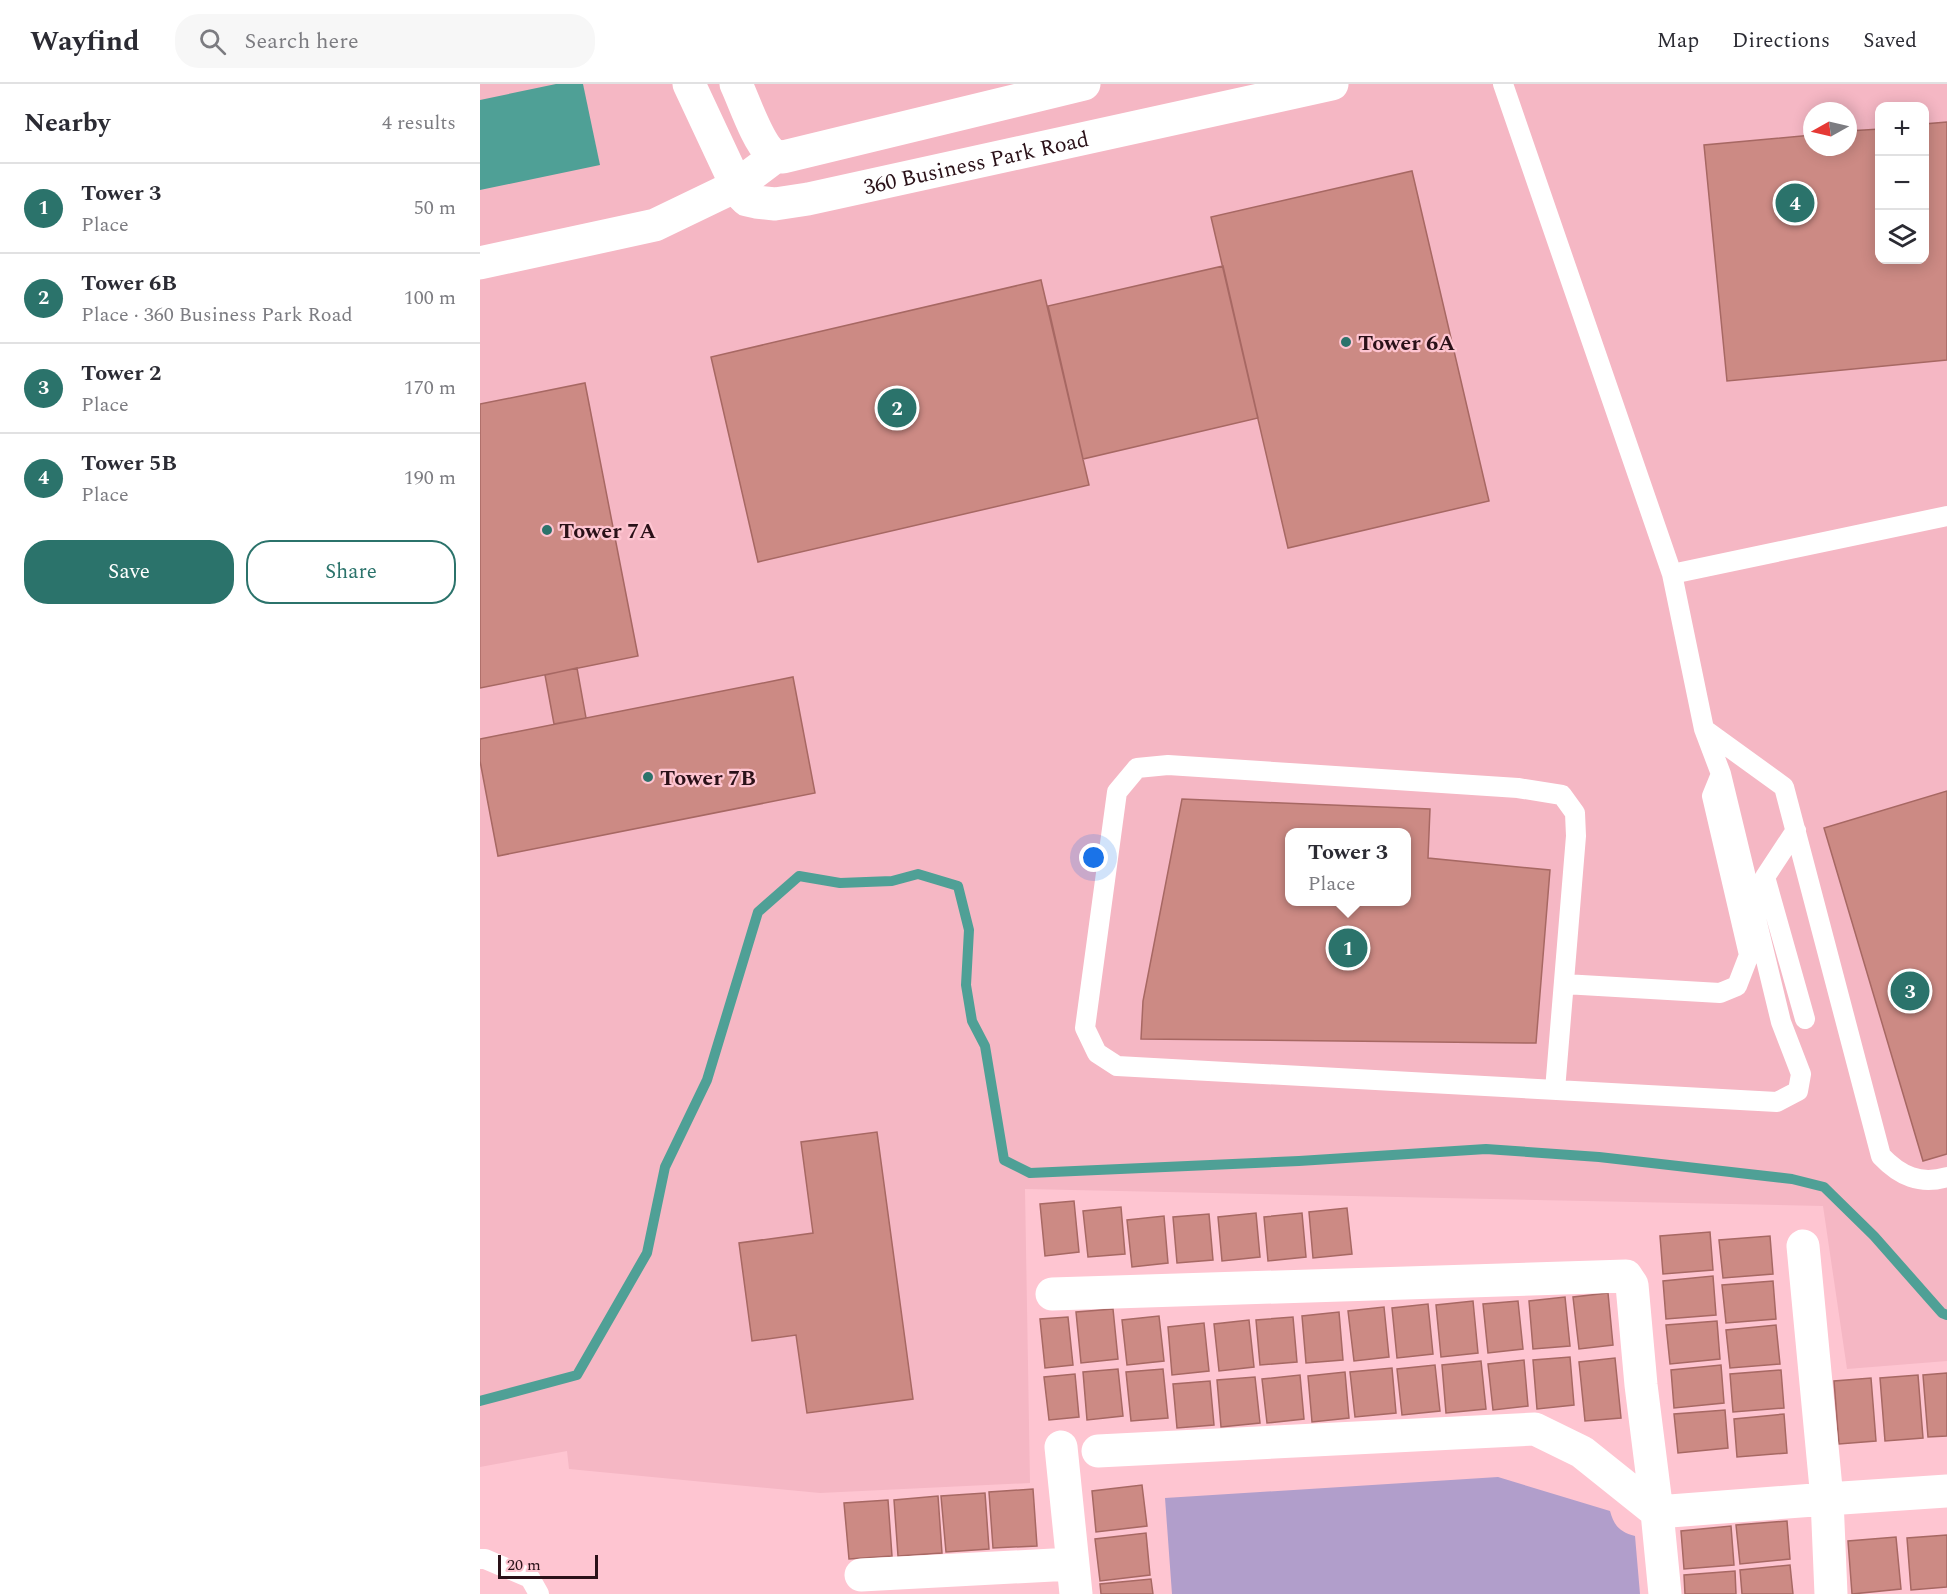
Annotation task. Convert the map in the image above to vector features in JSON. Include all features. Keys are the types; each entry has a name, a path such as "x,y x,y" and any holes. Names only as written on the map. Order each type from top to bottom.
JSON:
{"street":[{"name":"360 Business Park Road","path":"689,84 736,186 747,200 775,204 808,199 1332,84"},
{"path":"480,263 655,225 736,186 776,156 769,151 757,131 736,84"},
{"name":"360 Business Park Road","path":"776,156 794,155 1084,84"},
{"path":"1803,1246 1827,1499 1831,1594"},
{"path":"1052,1294 1626,1276 1632,1285 1665,1594"},
{"path":"1098,1451 1535,1429 1582,1452 1657,1512 1947,1491"},
{"path":"861,1575 1074,1579 1061,1447"}],"lane":[{"path":"1503,84 1672,574 1704,729 1722,774 1782,1022 1801,1074 1798,1091 1777,1102 1555,1090 1117,1066 1097,1053 1085,1028 1117,792 1137,768 1168,765 1518,788 1562,795 1575,813 1576,836 1555,1090"},
{"path":"1672,574 1947,516"},
{"path":"1704,729 1784,787 1881,1156 1903,1175 1915,1179 1927,1181 1947,1177"},
{"path":"1564,984 1720,993 1737,986 1749,955 1712,796 1722,774"},
{"path":"1796,830 1765,877 1805,1019"},
{"path":"480,1559 530,1578 539,1594"}],"shaded area":[{"path":"480,84 1947,84 1947,1361 1847,1369 1823,1206 1025,1189 1030,1483 820,1493 569,1469 567,1451 480,1467"},
{"path":"556,84 583,84 600,165 480,190 480,100"},
{"path":"1498,1477 1610,1511 1618,1528 1635,1536 1640,1594 1172,1594 1165,1498"}],"building":[{"path":"1947,122 1947,360 1727,381 1704,145 1803,136 1803,156 1857,156 1857,130 1875,129 1875,264 1929,264 1929,124"},
{"name":"Tower 6A","path":"1412,171 1489,501 1288,548 1211,217"},
{"path":"1223,266 1258,418 1083,459 1048,306"},
{"path":"1041,280 1089,485 758,562 711,357"},
{"name":"Tower 7A","path":"585,383 638,656 480,688 480,404"},
{"path":"577,668 586,718 554,724 545,675"},
{"name":"Tower 7B","path":"793,677 815,793 498,856 480,761 480,739"},
{"path":"1947,791 1947,1154 1923,1161 1824,828"},
{"path":"1182,799 1430,809 1428,858 1550,870 1536,1043 1141,1039 1143,1001"},
{"path":"877,1132 913,1399 807,1413 796,1335 752,1341 739,1243 813,1233 801,1142"},
{"path":"1074,1201 1079,1252 1045,1256 1040,1204"},
{"path":"1121,1207 1125,1254 1088,1257 1083,1211"},
{"path":"1347,1208 1352,1254 1313,1258 1309,1212"},
{"path":"1256,1213 1260,1257 1222,1261 1218,1217"},
{"path":"1302,1213 1306,1257 1268,1261 1264,1217"},
{"path":"1209,1214 1213,1260 1177,1263 1173,1217"},
{"path":"1164,1216 1168,1263 1132,1267 1127,1220"},
{"path":"1710,1232 1713,1270 1663,1274 1660,1236"},
{"path":"1770,1236 1773,1274 1723,1278 1719,1240"},
{"path":"1713,1276 1716,1315 1666,1319 1663,1281"},
{"path":"1773,1281 1776,1319 1726,1323 1722,1285"},
{"path":"1608,1293 1613,1345 1579,1349 1573,1297"},
{"path":"1565,1297 1570,1346 1533,1349 1529,1301"},
{"path":"1473,1301 1478,1353 1441,1357 1436,1305"},
{"path":"1518,1301 1523,1349 1488,1353 1483,1304"},
{"path":"1428,1304 1433,1354 1397,1358 1392,1308"},
{"path":"1384,1307 1389,1357 1354,1361 1348,1311"},
{"path":"1113,1309 1118,1359 1081,1363 1076,1312"},
{"path":"1339,1312 1343,1360 1306,1363 1302,1316"},
{"path":"1159,1316 1164,1361 1127,1365 1122,1320"},
{"path":"1068,1317 1073,1365 1045,1368 1040,1319"},
{"path":"1293,1317 1297,1362 1260,1365 1256,1320"},
{"path":"1249,1320 1254,1367 1219,1371 1214,1324"},
{"path":"1717,1321 1720,1359 1670,1364 1666,1325"},
{"path":"1204,1323 1209,1371 1172,1375 1168,1327"},
{"path":"1776,1325 1780,1364 1730,1368 1726,1330"},
{"path":"1570,1357 1574,1405 1537,1409 1533,1360"},
{"path":"1615,1358 1621,1418 1585,1421 1579,1362"},
{"path":"1524,1360 1528,1406 1493,1410 1488,1364"},
{"path":"1481,1361 1486,1409 1446,1413 1442,1365"},
{"path":"1435,1365 1440,1411 1402,1415 1397,1369"},
{"path":"1721,1365 1724,1403 1674,1408 1671,1370"},
{"path":"1392,1368 1396,1413 1355,1417 1350,1372"},
{"path":"1118,1369 1123,1416 1087,1420 1083,1372"},
{"path":"1163,1369 1168,1418 1131,1421 1126,1372"},
{"path":"1781,1370 1784,1408 1733,1412 1730,1374"},
{"path":"1345,1372 1349,1418 1312,1422 1308,1376"},
{"path":"1947,1373 1947,1436 1928,1437 1923,1375"},
{"path":"1075,1374 1079,1417 1049,1420 1044,1377"},
{"path":"1300,1375 1304,1419 1267,1423 1262,1379"},
{"path":"1918,1375 1923,1438 1885,1441 1880,1378"},
{"path":"1255,1377 1260,1423 1221,1427 1217,1380"},
{"path":"1871,1378 1876,1441 1839,1444 1834,1381"},
{"path":"1210,1381 1214,1425 1177,1428 1173,1384"},
{"path":"1725,1410 1728,1448 1678,1453 1674,1414"},
{"path":"1784,1414 1787,1453 1737,1457 1734,1419"},
{"path":"1142,1485 1147,1526 1096,1532 1092,1491"},
{"path":"1033,1489 1037,1546 993,1548 989,1492"},
{"path":"985,1493 989,1549 946,1552 941,1496"},
{"path":"938,1496 942,1553 898,1556 894,1500"},
{"path":"888,1500 892,1556 849,1559 844,1503"},
{"path":"1787,1521 1790,1559 1740,1564 1736,1525"},
{"path":"1731,1526 1734,1565 1684,1569 1681,1531"},
{"path":"1146,1533 1150,1575 1100,1581 1095,1539"},
{"path":"1947,1535 1947,1587 1911,1590 1907,1538"},
{"path":"1896,1537 1901,1589 1852,1594 1848,1541"},
{"path":"1790,1565 1793,1594 1742,1594 1740,1570"},
{"path":"1735,1571 1736,1594 1685,1594 1684,1575"},
{"path":"1151,1579 1153,1594 1101,1594 1100,1584"}],"waterway":[{"path":"480,1401 577,1375 647,1253 665,1167 707,1080 758,912 799,876 840,883 892,881 918,874 958,886 969,930 966,985 972,1021 985,1046 1004,1160 1030,1173 1299,1161 1486,1149 1599,1157 1792,1179 1824,1187 1874,1236 1942,1313 1947,1315"}],"place":[{"name":"Tower 5B","path":"1795,203"},
{"name":"Tower 6A","path":"1346,342"},
{"name":"Tower 6B","path":"897,408"},
{"name":"Tower 7A","path":"547,530"},
{"name":"Tower 7B","path":"648,777"},
{"name":"Tower 3","path":"1348,948"},
{"name":"Tower 2","path":"1910,991"}]}
